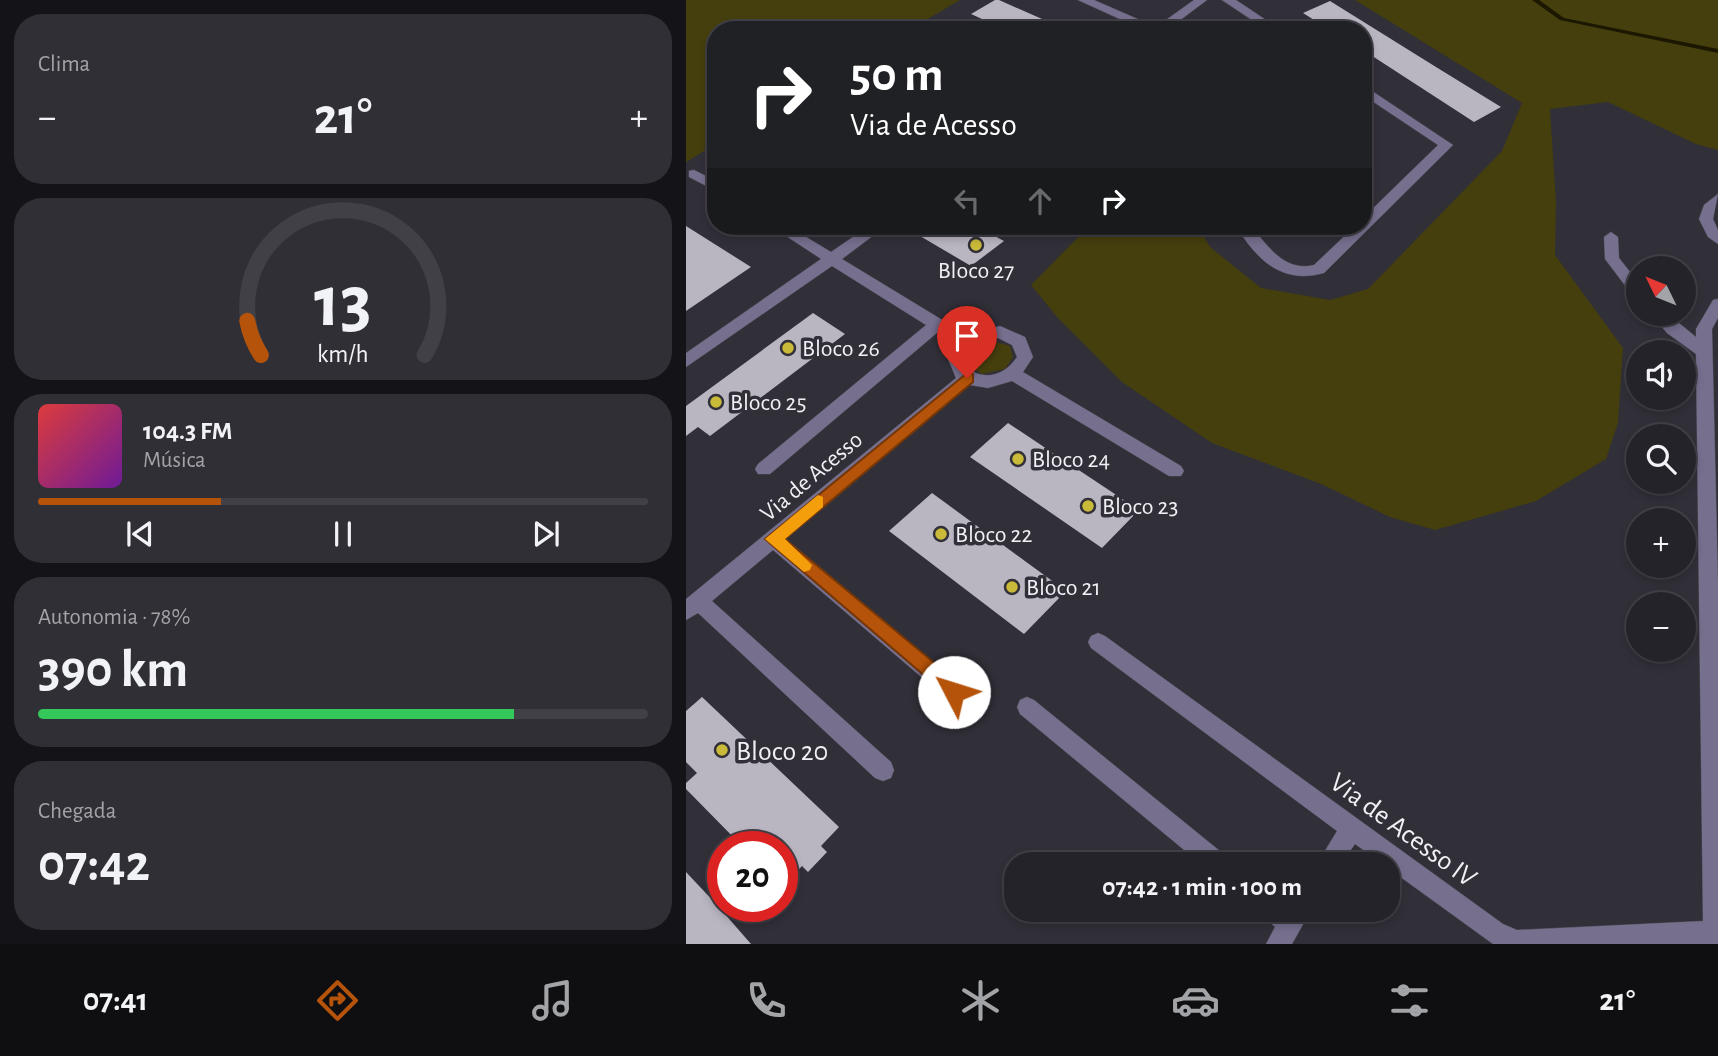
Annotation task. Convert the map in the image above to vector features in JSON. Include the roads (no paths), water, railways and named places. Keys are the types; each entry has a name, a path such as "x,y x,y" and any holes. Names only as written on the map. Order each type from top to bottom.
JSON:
{"lane":[{"path":"1084,0 1134,21"},
{"path":"1170,21 1201,0"},
{"path":"1228,0 1261,21"},
{"path":"1372,95 1446,145 1372,218"},
{"path":"694,174 707,182"},
{"path":"1718,200 1707,208 1705,217 1708,228 1718,239"},
{"path":"793,235 966,342"},
{"path":"686,361 866,235"},
{"path":"1251,235 1280,267 1297,273 1319,270 1355,235"},
{"path":"1611,237 1612,259 1626,277"},
{"path":"1715,938 1712,407 1704,351 1704,329 1718,304"},
{"path":"764,469 938,324"},
{"path":"1670,326 1704,351"},
{"path":"1000,332 1019,341 1024,357 1013,374 990,383 967,378 961,373 956,359 966,342 988,333 1000,332"},
{"path":"1013,374 1175,471"},
{"name":"Via de Acesso","path":"692,606 967,378"},
{"path":"773,539 954,692"},
{"path":"692,606 884,770"},
{"name":"Via de Acesso IV","path":"1098,642 1495,933 1517,943 1715,938"},
{"path":"1027,707 1203,852"},
{"path":"1336,852 1352,828"}],"waterway":[{"path":"1535,0 1562,19 1718,51"}],"place":[{"name":"Bloco 27","path":"976,245"},
{"name":"Bloco 26","path":"788,348"},
{"name":"Bloco 25","path":"716,402"},
{"name":"Bloco 24","path":"1018,459"},
{"name":"Bloco 23","path":"1088,506"},
{"name":"Bloco 22","path":"941,534"},
{"name":"Bloco 21","path":"1012,587"},
{"name":"Bloco 20","path":"722,750"}]}
